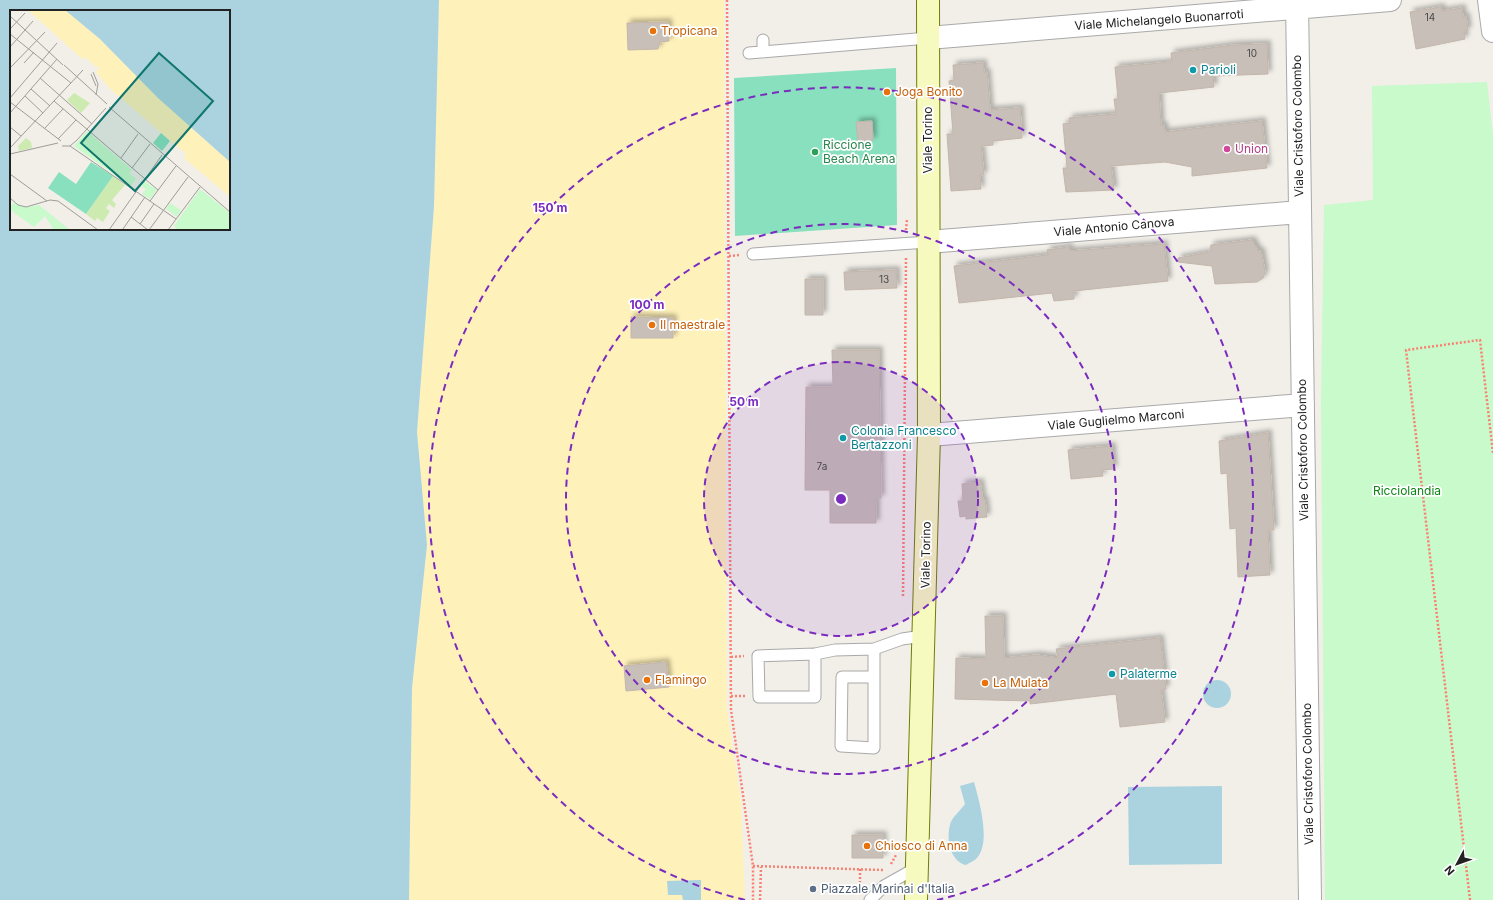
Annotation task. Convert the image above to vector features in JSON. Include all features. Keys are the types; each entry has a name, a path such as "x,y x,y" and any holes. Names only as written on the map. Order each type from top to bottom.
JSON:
{"street":[{"name":"Viale Torino","path":"916,900 929,434 928,0"},
{"name":"Viale Michelangelo Buonarroti","path":"928,38 1297,4 1390,0"},
{"path":"1489,0 1493,31"},
{"name":"Viale Cristoforo Colombo","path":"1297,4 1310,900"},
{"name":"Viale Antonio Canova","path":"928,242 1300,212"},
{"name":"Viale Guglielmo Marconi","path":"929,434 1302,405"},
{"name":"Viale Torino","path":"916,868 928,900"}],"lane":[{"path":"749,53 928,38"},
{"path":"763,40 763,52"},
{"path":"753,254 928,242"},
{"path":"815,654 815,697 759,697 758,656 815,654 835,650 874,649 902,639 923,636"},
{"path":"873,677 842,677 841,746 874,748 874,649"},
{"path":"870,900 884,886 916,868"}],"path":[{"path":"728,0 731,710 753,866 753,900"},
{"path":"902,600 907,212"},
{"path":"1470,900 1406,350 1480,340 1493,453"},
{"path":"753,866 887,870 895,858 896,852"},
{"path":"760,900 761,866"},
{"path":"860,869 860,892"}],"sand":[{"path":"439,0 724,0 727,709 741,801 745,900 409,900 412,688 427,545 417,432 434,206"}],"green space":[{"name":"Riccione Beach Arena","path":"896,68 897,225 735,236 734,78"},
{"name":"Ricciolandia","path":"1487,82 1493,136 1493,900 1325,900 1321,402 1324,205 1373,200 1372,86"}],"water":[{"path":"0,0 439,0 434,206 417,432 427,545 412,688 409,900 0,900"},
{"path":"1217,680 1227,684 1231,694 1227,704 1217,708 1207,704 1203,694 1207,684"},
{"path":"974,782 981,810 984,833 981,852 976,859 966,865 956,859 950,849 949,831 952,820 965,804 960,786"},
{"path":"1222,786 1222,864 1129,865 1128,787"},
{"path":"701,880 701,900 683,900 682,895 668,895 667,881"}],"building":[{"path":"1441,7 1442,11 1462,8 1463,17 1466,16 1468,30 1464,31 1465,39 1416,49 1410,12"},
{"path":"668,22 669,41 660,42 658,49 628,50 627,23"},
{"path":"1267,44 1268,74 1213,76 1214,87 1159,93 1161,126 1164,125 1165,132 1262,121 1267,168 1192,176 1192,167 1165,162 1111,166 1114,190 1066,192 1063,168 1067,168 1063,124 1070,123 1069,118 1116,114 1114,99 1118,99 1115,67 1172,62 1171,53 1234,45"},
{"path":"983,63 984,73 987,72 990,110 1020,108 1022,138 993,141 993,145 981,146 984,175 980,175 981,189 951,191 947,134 953,134 949,81 954,80 953,65"},
{"path":"872,121 873,140 858,141 856,122"},
{"path":"1252,240 1258,251 1261,251 1265,272 1263,278 1257,282 1215,284 1212,266 1178,262 1178,258 1210,252 1211,245"},
{"path":"1164,244 1168,281 1074,291 1074,299 1054,301 1052,293 959,303 954,266 1048,255 1047,250 1069,247 1070,251"},
{"path":"896,270 897,288 845,290 844,272"},
{"path":"805,279 823,279 823,315 805,315"},
{"name":"Il maestrale","path":"631,317 673,318 673,338 631,338"},
{"name":"Colonia Francesco Bertazzoni","path":"832,350 879,350 881,498 876,498 876,523 830,523 830,490 805,490 806,387 833,387"},
{"path":"1268,433 1274,530 1268,530 1270,575 1238,577 1236,528 1230,529 1227,473 1221,474 1219,441"},
{"path":"1112,446 1114,469 1102,470 1103,476 1071,479 1068,450"},
{"path":"980,482 983,500 985,500 987,517 966,519 966,516 960,517 958,501 963,501 962,484"},
{"path":"985,616 1003,616 1004,658 1037,655 1058,658 1056,649 1160,638 1166,689 1161,690 1165,722 1120,727 1116,694 1030,704 1030,701 955,699 956,658 986,659"},
{"name":"Flamingo","path":"666,662 669,687 626,691 624,666"},
{"name":"Chiosco di Anna","path":"852,835 883,835 883,858 852,858"}],"place":[{"name":"Tropicana","path":"653,31"},
{"name":"Parioli","path":"1193,70"},
{"name":"Joga Bonito","path":"887,92"},
{"name":"Union","path":"1227,149"},
{"name":"Riccione Beach Arena","path":"815,152"},
{"name":"Il maestrale","path":"652,325"},
{"name":"Colonia Francesco Bertazzoni","path":"843,438"},
{"name":"Palaterme","path":"1112,674"},
{"name":"Flamingo","path":"647,680"},
{"name":"La Mulata","path":"985,683"},
{"name":"Chiosco di Anna","path":"867,846"},
{"name":"Piazzale Marinai d'Italia","path":"813,889"}]}
